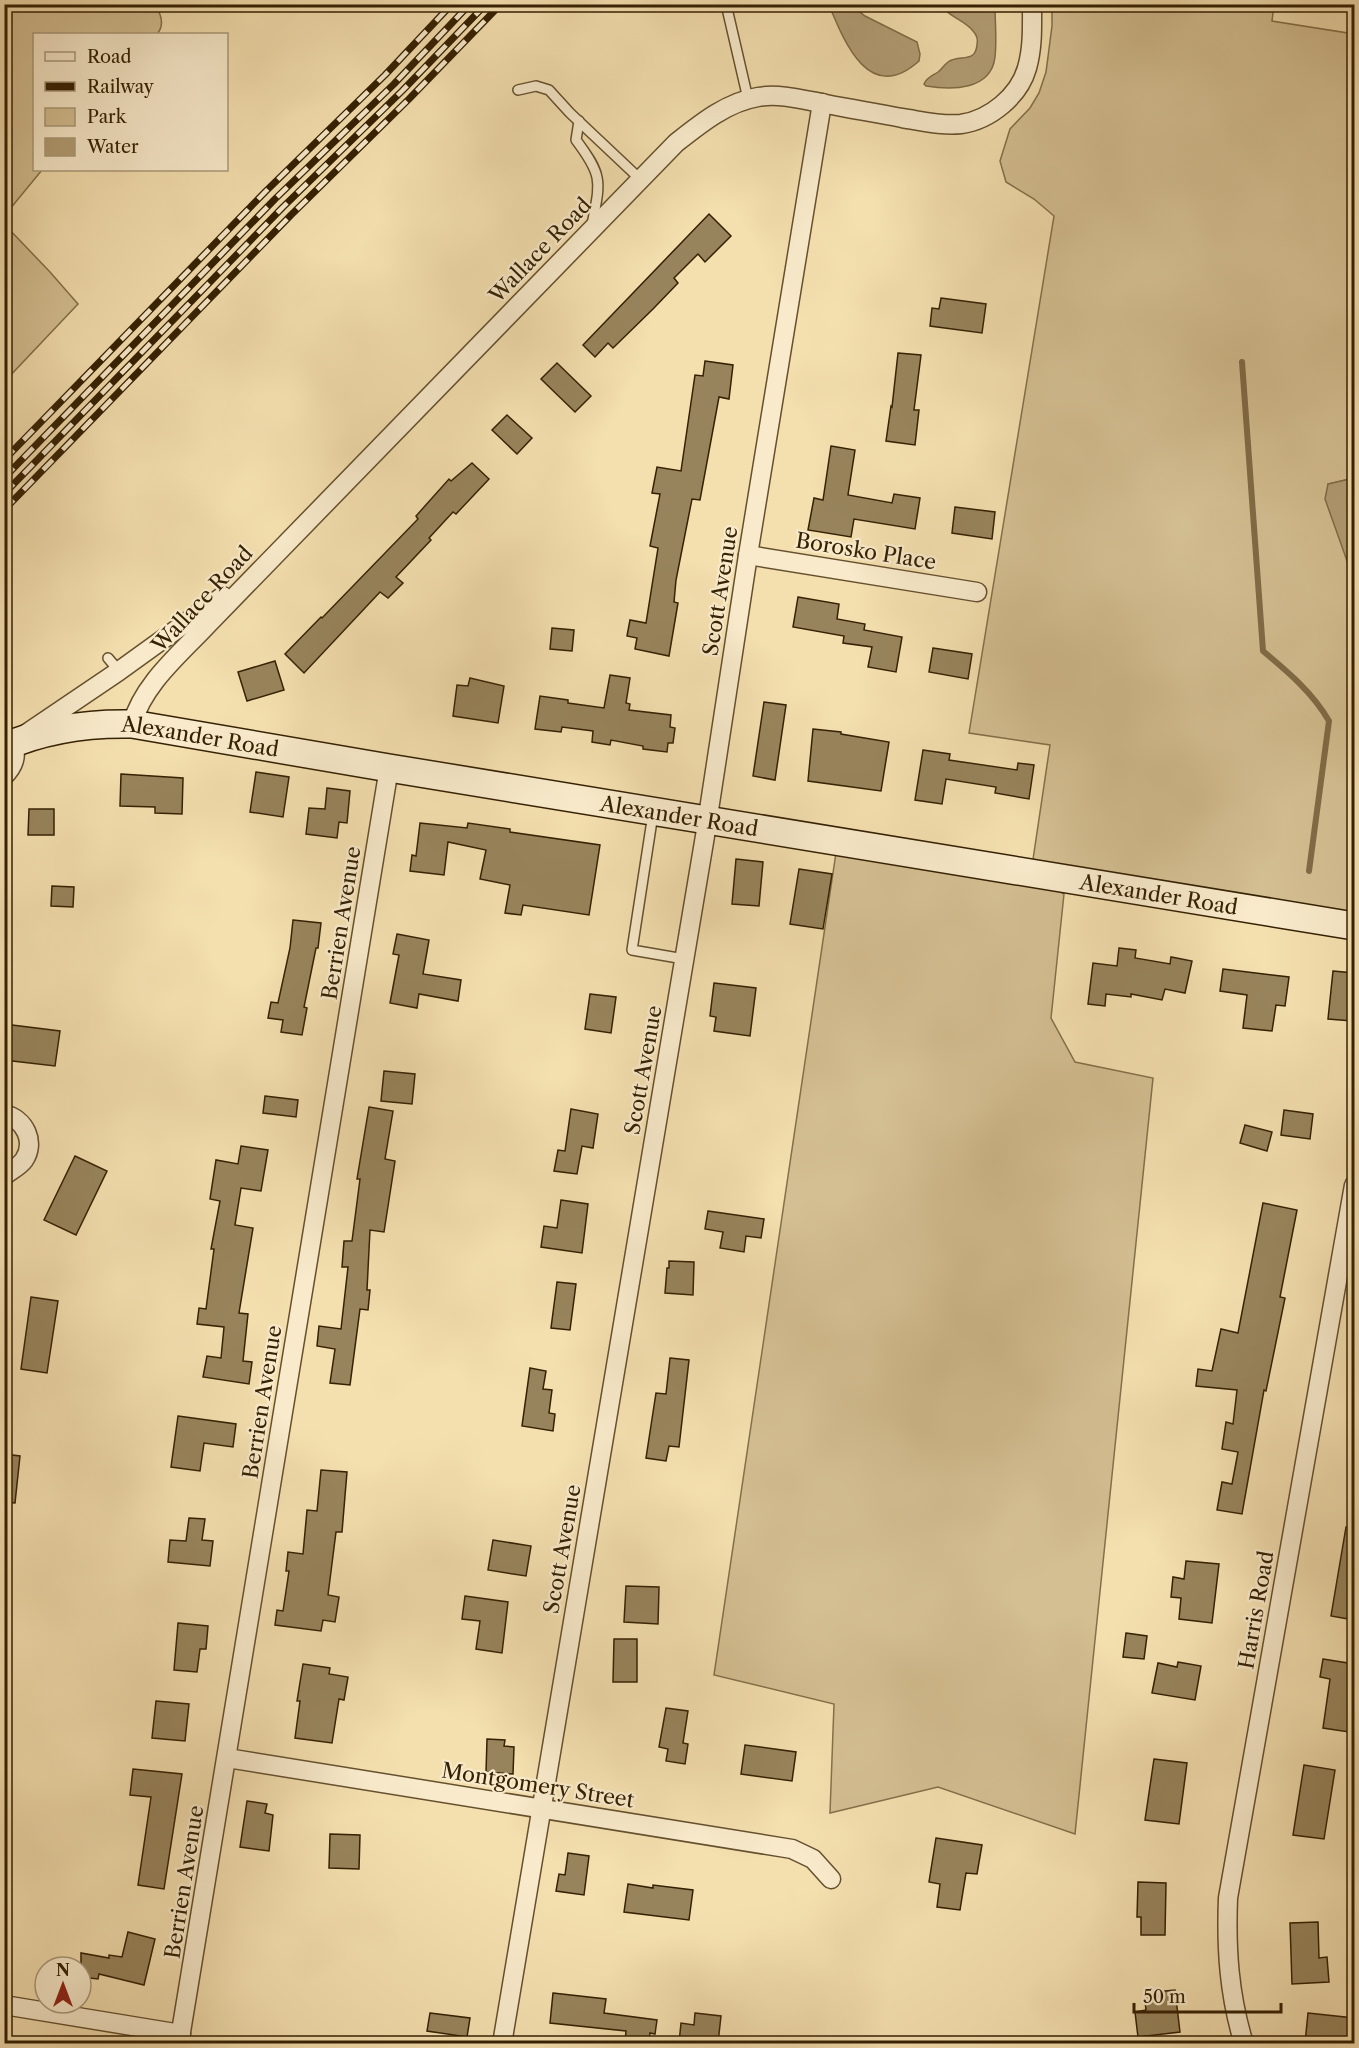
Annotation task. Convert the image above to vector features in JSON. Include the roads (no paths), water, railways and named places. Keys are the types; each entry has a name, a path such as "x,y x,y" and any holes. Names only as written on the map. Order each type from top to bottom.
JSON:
{"street":[{"name":"Wallace Road","path":"132,724 146,691 273,556 676,143 723,110 748,99 768,96 947,125 970,122 986,116 1014,93 1024,77 1032,45 1032,4"},
{"name":"Scott Avenue","path":"502,2043 707,820 822,103"},
{"name":"Borosko Place","path":"748,555 977,592"},
{"path":"4,776 14,762 15,754 8,745 114,664 240,584 273,556"},
{"name":"Alexander Road","path":"8,745 75,727 132,724 1354,926"},
{"name":"Berrien Avenue","path":"180,2038 389,768"},
{"path":"4,1114 21,1122 27,1131 29,1141 25,1159 18,1167 4,1176"},
{"name":"Harris Road","path":"1244,2043 1236,2018 1229,1979 1226,1939 1228,1898 1354,1185"},
{"name":"Montgomery Street","path":"227,1758 792,1849 813,1859 831,1879"},
{"path":"4,2005 180,2038"}],"lane":[{"path":"726,4 748,99"},
{"path":"518,90 530,86 543,87 557,97 570,113 640,179"},
{"path":"579,121 576,140 593,163 599,184 591,230"},
{"path":"654,812 632,950 684,959"}],"water":[{"path":"829,5 859,5 860,12 865,16 917,42 919,61 902,73 887,76 873,73 852,51"},
{"path":"940,5 995,5 995,57 992,68 978,82 958,88 924,84 948,62 970,57 976,51 977,39 970,27"},
{"path":"1354,478 1354,574 1351,572 1325,499 1328,484"}],"waterway":[{"path":"1242,362 1263,651 1308,692 1329,721 1309,871"}],"railway":[{"path":"4,460 266,191 385,75 452,4"},
{"path":"4,478 275,199 394,84 470,4"},
{"path":"4,494 283,207 402,91 486,4"},
{"path":"4,510 291,215 409,99 501,4"}]}
